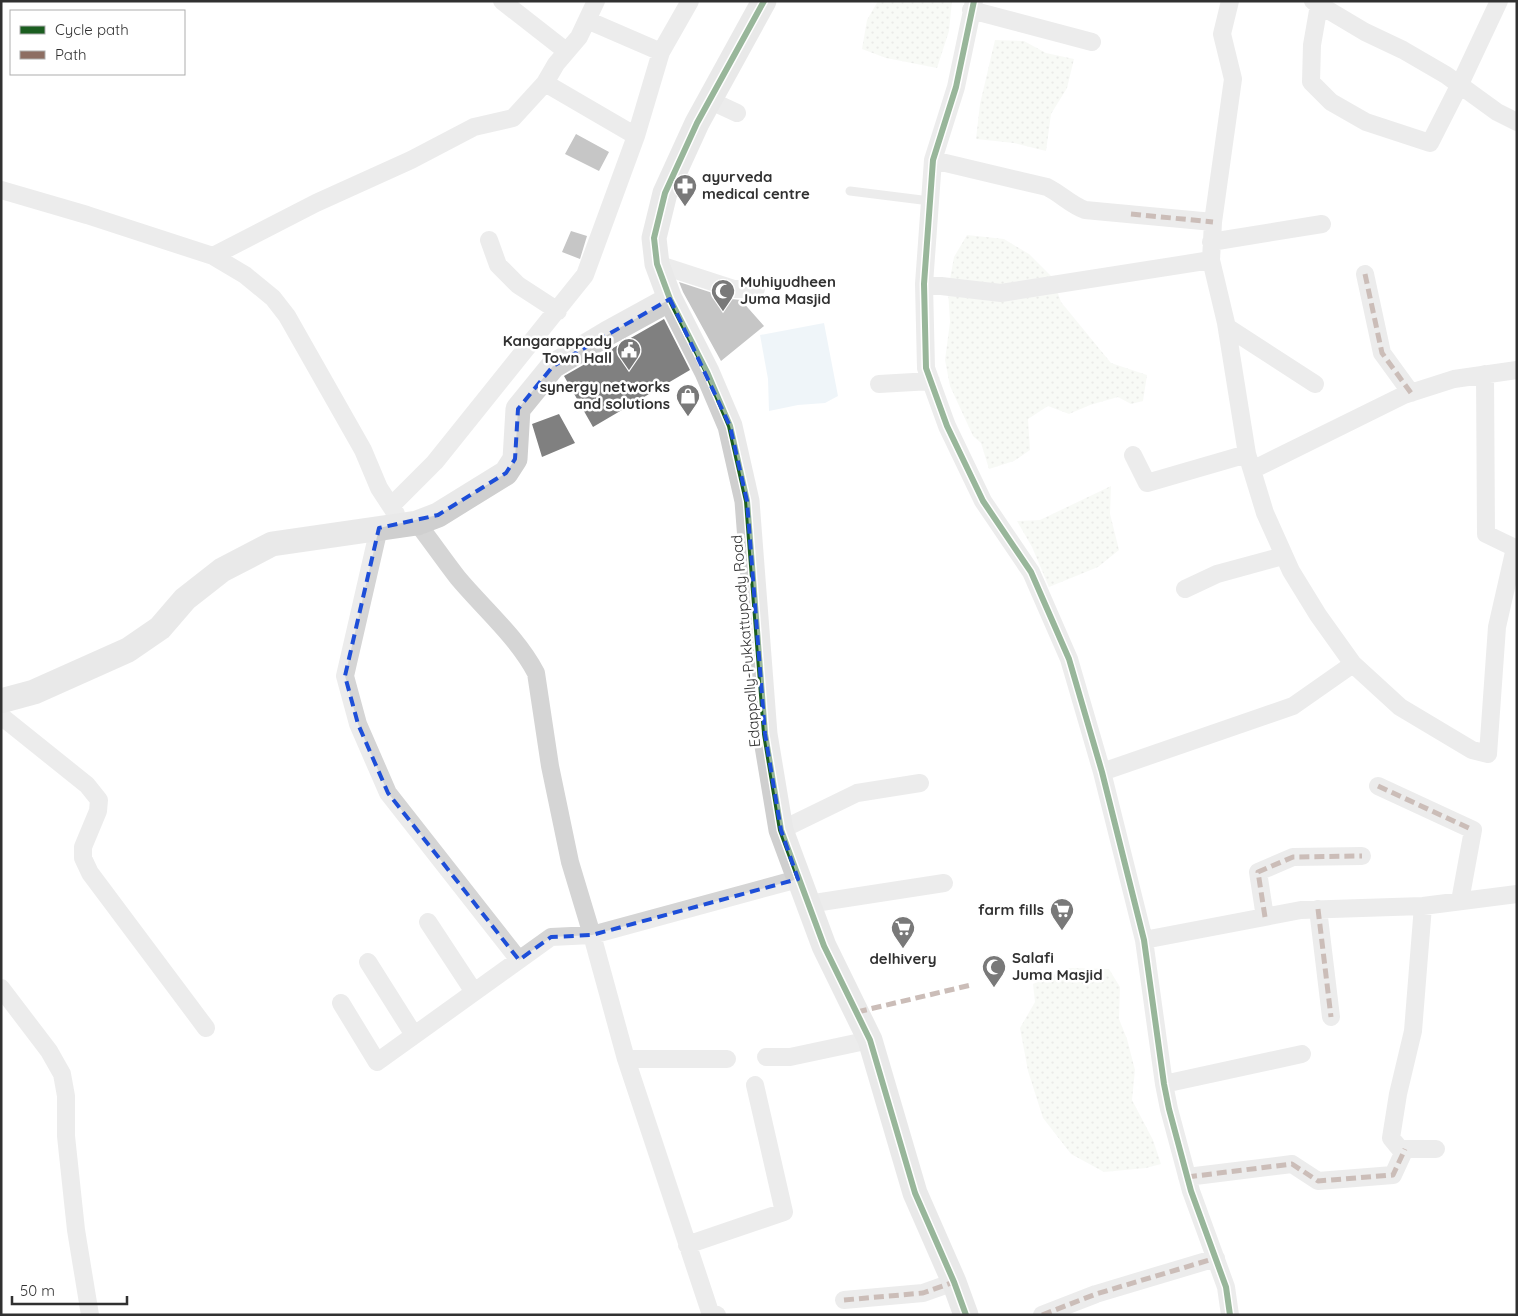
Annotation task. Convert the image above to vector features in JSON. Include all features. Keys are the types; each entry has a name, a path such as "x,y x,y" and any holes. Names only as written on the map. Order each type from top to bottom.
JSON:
{"main road":[{"name":"Edappally-Pukkattupady Road","path":"764,1 697,123 665,193 654,238 657,264 670,299 708,372 730,426 747,501 765,734 781,830 824,946 870,1040 915,1193 954,1282 966,1315"},
{"path":"1,701 34,692 128,650 160,628 184,599 222,570 272,544 319,538 397,520 438,516 506,473 515,459 518,409 553,366 608,332 670,299"}],"street":[{"path":"502,1 566,51"},
{"path":"213,256 316,203 411,160 474,128 513,118 545,83 556,64 579,37 596,1"},
{"path":"519,960 388,793 358,724 345,676 397,520 435,462 585,275 636,136 661,52 690,1"},
{"path":"1230,1 1222,34 1233,80 1213,222 1211,260 1227,327 1250,462 1265,513 1291,571 1318,615 1353,664 1400,707 1472,750 1488,754 1497,626 1515,548 1486,534 1485,374"},
{"path":"1499,1 1460,84 1430,143 1366,122 1331,102 1311,82 1316,3 1460,84 1497,112 1517,122"},
{"path":"1092,42 972,6 956,87 933,160 924,284 926,368 947,426 983,501 1031,572 1069,659 1102,772 1144,940 1164,1084 1191,1191 1226,1286 1230,1315"},
{"path":"587,20 661,52"},
{"path":"545,83 636,136"},
{"path":"709,100 737,113"},
{"path":"933,160 1047,187 1085,210 1213,222"},
{"path":"1,190 87,215 213,256 245,275 273,298 287,316 363,450 379,488 397,520 458,578 529,660 536,673 550,766 570,862 626,1059 710,1312 716,1315"},
{"path":"1211,242 1322,224"},
{"path":"489,240 498,264 518,284 558,311"},
{"path":"924,284 1002,293 1211,260"},
{"path":"657,264 734,289 756,289"},
{"path":"1365,274 1382,352 1411,393"},
{"path":"1227,327 1315,384"},
{"path":"1134,455 1147,483 1250,462 1411,393 1454,379 1517,370"},
{"path":"879,384 931,381"},
{"path":"1185,589 1217,574 1284,556"},
{"path":"1102,772 1293,706 1353,664"},
{"path":"1,716 86,785 99,800 98,811 83,847 83,858 90,873 206,1028"},
{"path":"781,830 857,793 920,783"},
{"path":"1378,786 1473,830 1460,901"},
{"path":"1265,917 1258,872 1293,857 1362,856"},
{"path":"341,1003 377,1062 551,937 592,935 798,879"},
{"path":"808,904 944,883"},
{"path":"1144,940 1301,910 1423,906 1517,894"},
{"path":"1423,906 1413,1032 1398,1094 1391,1138 1400,1149 1436,1149"},
{"path":"1318,909 1331,1016"},
{"path":"428,922 474,992"},
{"path":"368,962 414,1035"},
{"path":"1,988 49,1051 62,1074 66,1096 66,1136 76,1230 90,1315"},
{"path":"766,1057 790,1057 870,1040"},
{"path":"1164,1084 1302,1054"},
{"path":"626,1059 727,1059"},
{"path":"687,1245 784,1212 755,1085"},
{"path":"1187,1177 1292,1164 1318,1181 1393,1175 1405,1149"},
{"path":"1042,1315 1096,1294 1216,1258"},
{"path":"844,1300 923,1293 954,1282"}],"lane":[{"path":"850,191 930,201"}],"highlighted area":[{"path":"670,299 730,426 747,501 765,734 781,830 798,879 592,935 551,937 519,960 388,793 358,724 345,676 379,528 438,515 506,473 515,459 518,409 553,366"}],"shaded area":[{"path":"878,1 952,1 949,31 937,68 886,58 862,49 867,20"},
{"path":"995,40 1024,41 1046,53 1074,59 1067,88 1051,114 1046,151 1014,143 976,139 980,104"},
{"path":"967,235 1004,239 1029,254 1052,277 1061,302 1111,363 1147,375 1143,401 1131,404 1118,397 1090,405 1069,414 1048,406 1028,419 1030,450 1014,461 989,469 981,443 973,436 950,386 945,360 950,322 948,290 954,257"},
{"path":"824,323 838,396 825,403 798,405 769,411 768,379 760,335"},
{"path":"1111,486 1110,514 1119,550 1098,567 1049,587 1032,547 1017,521 1040,520"},
{"path":"1069,968 1109,969 1120,987 1119,1019 1127,1039 1135,1070 1132,1100 1153,1140 1161,1164 1146,1168 1104,1172 1071,1154 1043,1118 1028,1071 1020,1028 1035,1002 1033,984"}],"building":[{"path":"576,134 609,152 599,171 565,154"},
{"path":"571,231 587,236 580,259 562,252"},
{"name":"Muhiyudheen Juma Masjid","path":"679,282 731,299 741,300 764,326 721,361"},
{"name":"Kangarappady Town Hall","path":"664,319 690,370 593,427 564,376"},
{"path":"559,414 575,443 542,457 532,424"}],"marked path":[{"path":"1131,214 1213,222"},
{"path":"1365,274 1382,353 1411,393"},
{"path":"1378,786 1473,830"},
{"path":"1265,917 1258,872 1293,857 1362,856"},
{"path":"1318,909 1331,1017"},
{"path":"857,1012 971,985"},
{"path":"1187,1177 1292,1164 1318,1181 1393,1175 1405,1149"},
{"path":"1042,1315 1096,1294 1216,1258"},
{"path":"844,1300 923,1293 954,1282"}],"cycle path":[{"path":"764,1 697,123 665,193 654,238 657,264 670,299 707,372 730,426 747,501 765,734 781,830 824,946 870,1040 915,1193 954,1282 966,1315"},
{"path":"974,1 956,87 933,160 924,284 926,368 947,426 983,501 1031,572 1069,659 1102,772 1144,940 1169,1109 1191,1191 1226,1287 1230,1315"}],"place":[{"name":"ayurveda medical centre","path":"685,207"},
{"name":"Muhiyudheen Juma Masjid","path":"723,312"},
{"name":"Kangarappady Town Hall","path":"629,371"},
{"name":"synergy networks and solutions","path":"688,417"},
{"name":"farm fills","path":"1062,931"},
{"name":"delhivery","path":"903,949"},
{"name":"Salafi Juma Masjid","path":"994,988"}]}
